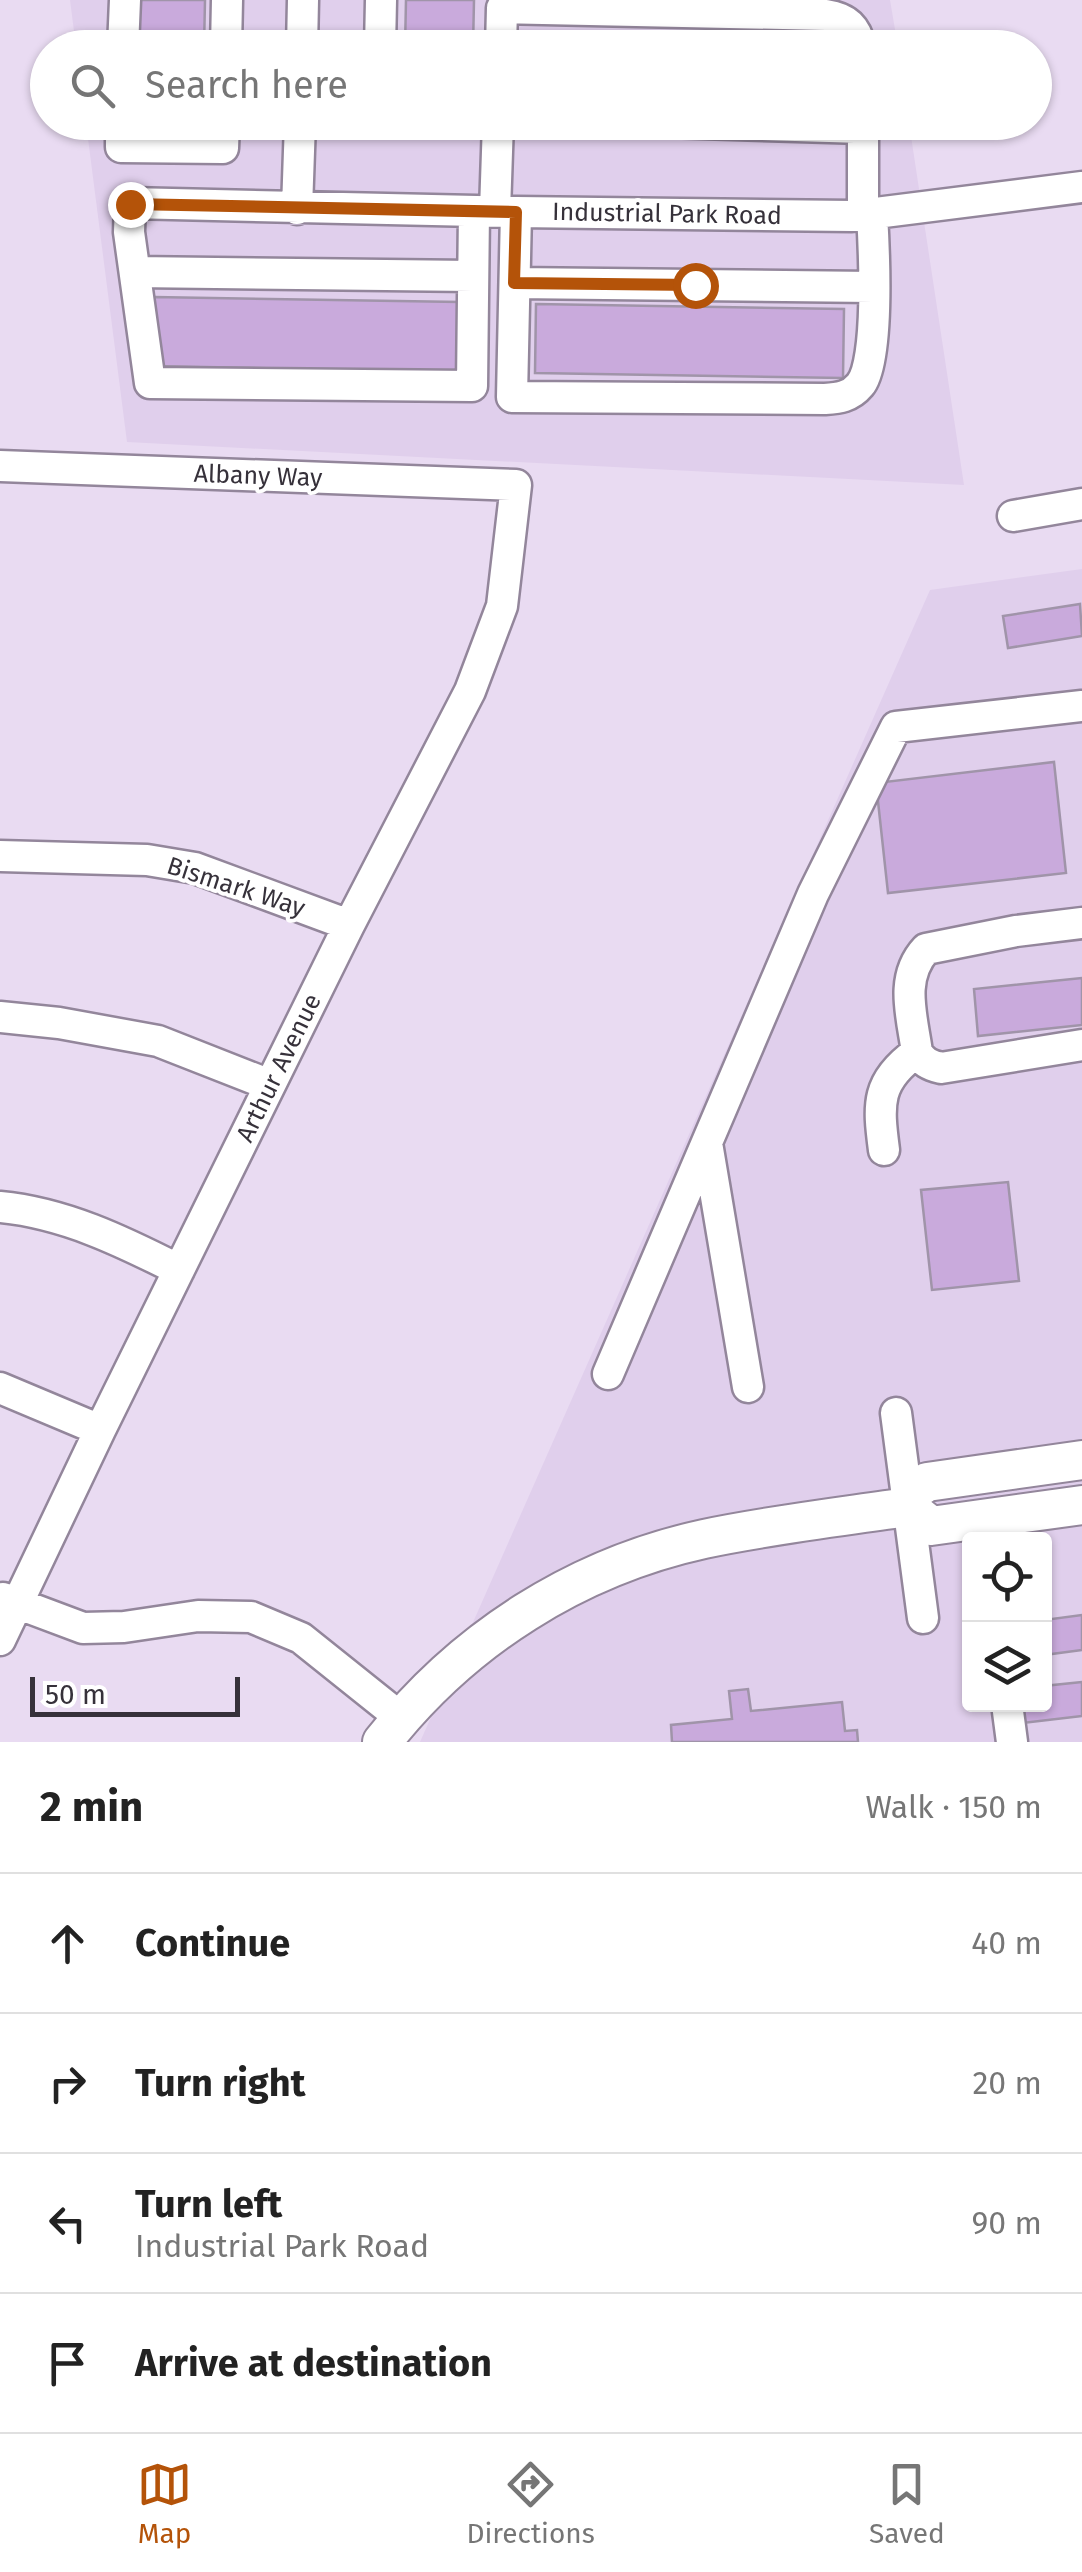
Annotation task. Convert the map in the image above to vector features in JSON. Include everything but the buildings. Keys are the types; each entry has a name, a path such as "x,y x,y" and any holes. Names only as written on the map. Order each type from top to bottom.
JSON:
{"main road":[{"path":"906,1507 915,1490 926,1482 1082,1460"},
{"path":"392,1730 448,1669 495,1631 550,1597 607,1569 702,1540 906,1507 931,1526 1082,1505"}],"street":[{"path":"124,30 125,0"},
{"path":"226,30 227,0"},
{"path":"302,0 302,30"},
{"path":"380,30 381,0"},
{"path":"501,30 502,4 826,15 839,17 855,30"},
{"path":"121,140 121,147 224,148 224,140"},
{"path":"297,208 299,140"},
{"path":"497,140 495,211 514,283 512,397 844,398 862,384 871,360 872,287 864,140"},
{"name":"Industrial Park Road","path":"135,272 129,232 130,204 867,214 1082,187"},
{"path":"473,276 135,272 150,383 472,386 473,276 495,211"},
{"path":"514,283 872,287"},
{"name":"Albany Way","path":"0,466 516,485"},
{"name":"Arthur Avenue","path":"0,1640 9,1600 100,1430 349,926 470,692 502,606 516,485"},
{"path":"1012,516 1082,504"},
{"path":"608,1374 813,894 896,727 1082,706"},
{"name":"Bismark Way","path":"0,856 147,860 196,868 349,926"},
{"path":"1082,923 926,949 912,967 908,982 917,1052 930,1066 941,1068 1082,1045"},
{"path":"0,1018 59,1023 158,1041 270,1085"},
{"path":"884,1150 880,1119 886,1084 901,1064 917,1052"},
{"path":"707,1142 748,1387"},
{"path":"0,1207 106,1234 179,1270"},
{"path":"0,1388 100,1430"},
{"path":"896,1413 923,1618"},
{"path":"9,1600 83,1628 198,1616 251,1617 301,1638 392,1730"},
{"path":"1007,1712 1012,1742"}],"shaded area":[{"path":"70,0 890,0 895,30 74,30"},
{"path":"88,140 912,140 964,485 127,442"},
{"path":"1082,569 1082,1742 420,1742 930,590"}],"route":[{"path":"130,204 516,212 514,283 695,285"}]}
